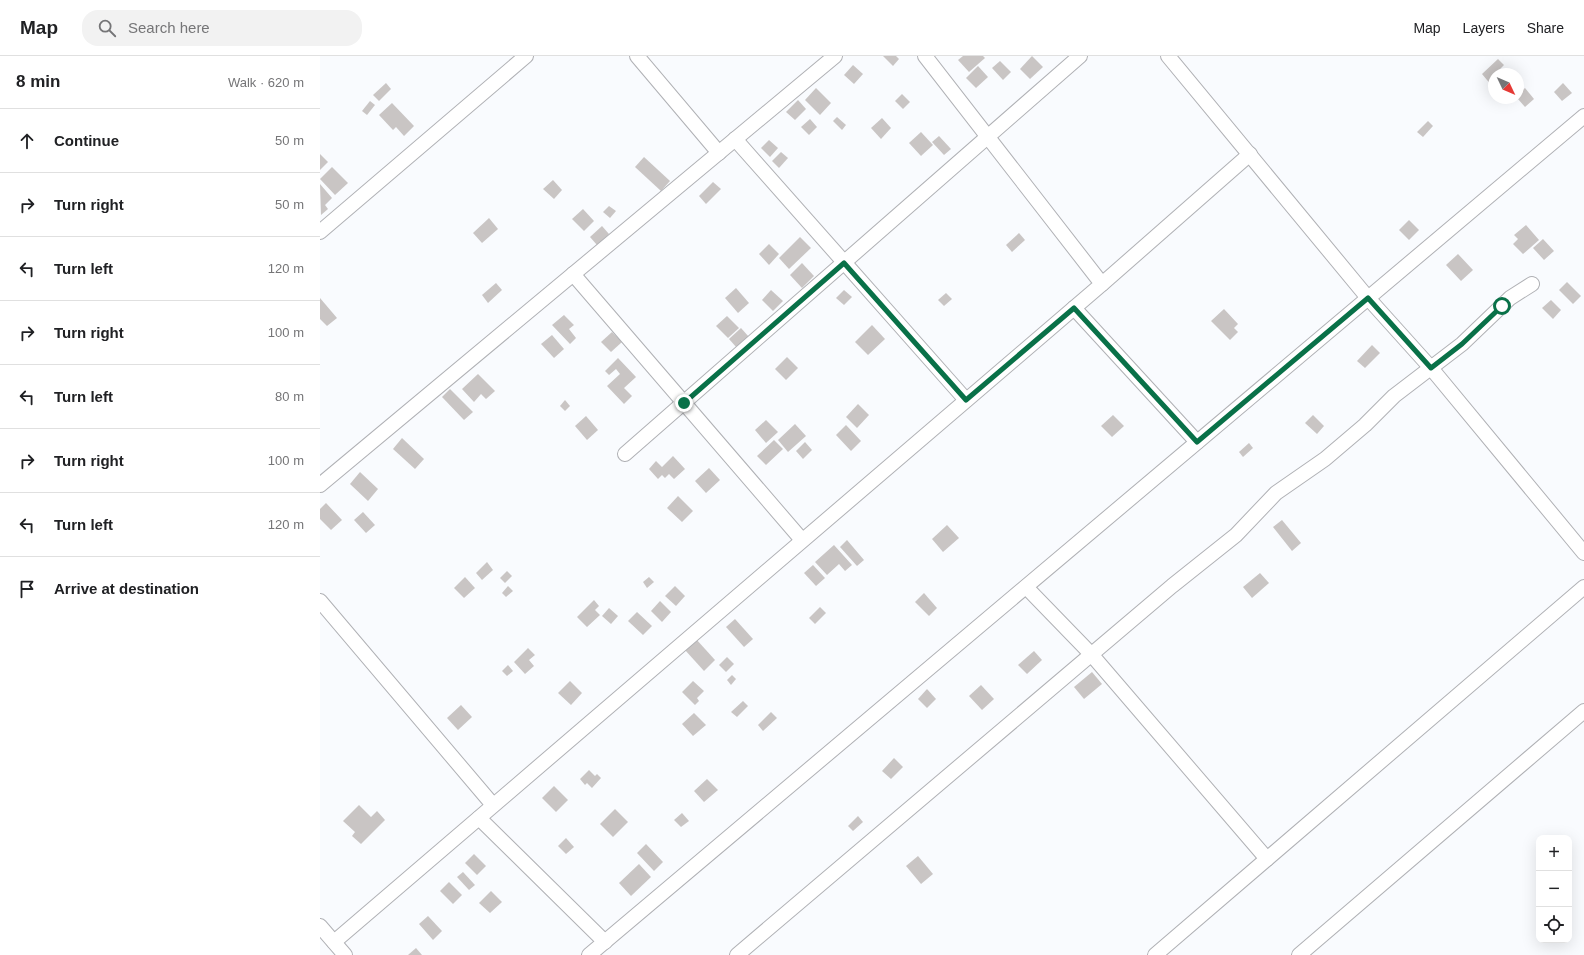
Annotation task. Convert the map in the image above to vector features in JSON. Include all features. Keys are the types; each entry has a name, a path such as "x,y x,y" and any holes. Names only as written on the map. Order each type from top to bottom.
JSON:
{"street":[{"path":"320,232 526,56"},
{"path":"637,56 719,153"},
{"path":"320,485 835,56"},
{"path":"925,56 1102,284"},
{"path":"625,454 1080,56"},
{"path":"1168,56 1368,298 1431,368 1584,553"},
{"path":"589,955 1584,116"},
{"path":"735,140 966,400"},
{"path":"334,942 1102,284 1250,154"},
{"path":"573,274 802,540"},
{"path":"736,955 1091,654 1236,535 1276,493 1325,460 1365,425 1394,396 1473,334 1510,298 1532,284"},
{"path":"1074,308 1197,442"},
{"path":"1026,587 1091,654 1267,859"},
{"path":"1155,955 1584,587"},
{"path":"320,601 493,805"},
{"path":"1299,955 1584,711"},
{"path":"479,818 605,942"},
{"path":"320,926 345,955"}],"building":[{"path":"883,56 896,56 899,59 893,66"},
{"path":"963,56 983,56 985,58 969,72 958,60"},
{"path":"1032,56 1043,67 1030,79 1020,69"},
{"path":"1498,59 1504,65 1501,68 1488,68"},
{"path":"1000,61 1011,72 1003,80 992,68"},
{"path":"853,65 863,74 854,84 844,75"},
{"path":"978,66 988,77 976,88 966,78"},
{"path":"1488,68 1488,81 1482,74"},
{"path":"386,83 391,89 379,101 373,95"},
{"path":"1563,83 1572,93 1562,101 1554,92"},
{"path":"816,88 831,103 820,115 805,100"},
{"path":"1525,88 1534,99 1525,107 1522,104 1524,104"},
{"path":"902,94 910,102 903,109 895,101"},
{"path":"798,100 806,109 795,120 786,112"},
{"path":"370,101 375,105 367,115 362,111"},
{"path":"392,103 414,126 404,136 396,127 393,130 379,115"},
{"path":"837,117 846,125 842,130 833,121"},
{"path":"882,118 891,128 881,139 871,128"},
{"path":"810,119 817,127 809,135 801,127"},
{"path":"1428,121 1433,126 1423,137 1417,132"},
{"path":"921,132 933,145 921,156 909,143"},
{"path":"939,136 951,149 944,155 932,142"},
{"path":"769,140 778,148 770,157 761,148"},
{"path":"781,152 788,158 779,168 772,161"},
{"path":"320,154 328,162 320,170"},
{"path":"644,157 670,181 661,191 635,167"},
{"path":"332,167 348,183 335,195 320,179"},
{"path":"553,180 562,190 554,199 543,189"},
{"path":"713,182 721,189 706,204 699,196"},
{"path":"320,184 332,198 325,205 328,209 321,215"},
{"path":"609,206 616,211 610,218 603,212"},
{"path":"583,209 594,221 584,231 572,219"},
{"path":"489,218 498,229 482,243 473,233"},
{"path":"1409,220 1419,230 1409,240 1399,230"},
{"path":"1526,225 1539,240 1523,254 1513,244 1518,239 1514,235"},
{"path":"602,226 609,234 597,245 590,237"},
{"path":"1019,233 1025,240 1012,252 1006,245"},
{"path":"800,237 811,248 789,269 779,258"},
{"path":"1543,239 1554,251 1544,260 1533,248"},
{"path":"769,244 779,254 769,265 759,254"},
{"path":"1458,254 1473,270 1461,281 1446,265"},
{"path":"802,263 814,276 802,288 790,275"},
{"path":"1567,282 1581,296 1573,304 1559,290"},
{"path":"496,283 502,290 488,303 482,295"},
{"path":"736,288 749,303 738,313 725,298"},
{"path":"771,290 783,301 773,311 762,300"},
{"path":"844,290 852,297 844,305 836,298"},
{"path":"946,293 952,299 944,306 938,300"},
{"path":"320,298 337,318 327,326 320,319"},
{"path":"1551,300 1561,310 1553,319 1542,308"},
{"path":"1224,309 1238,324 1234,328 1238,332 1230,340 1211,321"},
{"path":"564,315 574,325 569,329 576,338 570,344 552,325"},
{"path":"727,316 739,328 728,338 716,326"},
{"path":"872,325 885,339 868,355 855,342"},
{"path":"741,328 749,337 737,348 729,339"},
{"path":"612,332 622,342 611,352 601,342"},
{"path":"552,335 564,349 554,358 541,344"},
{"path":"1372,345 1380,353 1365,368 1357,361"},
{"path":"787,357 798,368 786,380 775,369"},
{"path":"618,358 636,377 624,388 632,396 624,404 607,386 620,374 616,369 609,375 605,371"},
{"path":"478,374 495,391 486,399 481,394 474,402 462,389"},
{"path":"450,389 473,412 464,420 442,397"},
{"path":"565,400 570,406 565,411 560,406"},
{"path":"858,404 869,415 857,428 846,417"},
{"path":"1113,415 1124,426 1112,437 1101,426"},
{"path":"1313,415 1324,426 1317,434 1305,423"},
{"path":"586,416 598,430 587,440 575,426"},
{"path":"766,420 778,432 766,443 755,430"},
{"path":"795,424 806,436 788,452 778,440"},
{"path":"846,425 861,441 851,451 836,435"},
{"path":"402,438 424,459 415,469 393,449"},
{"path":"774,440 783,449 766,465 757,456"},
{"path":"805,442 812,450 803,459 796,451"},
{"path":"1249,443 1253,448 1243,457 1239,452"},
{"path":"673,456 685,469 674,479 669,474 665,478 662,475 658,479 649,469 656,461 662,467"},
{"path":"709,468 720,480 706,493 695,481"},
{"path":"360,472 378,489 368,501 350,484"},
{"path":"678,496 693,511 682,522 667,508"},
{"path":"326,503 342,520 331,530 320,519 320,509"},
{"path":"363,512 375,525 366,533 354,520"},
{"path":"1282,520 1301,543 1292,551 1273,527"},
{"path":"947,525 959,538 943,552 932,539"},
{"path":"847,540 864,560 857,566 840,547"},
{"path":"834,545 852,565 845,571 839,564 827,575 815,562"},
{"path":"487,562 493,570 482,580 476,573"},
{"path":"813,565 825,578 816,586 804,573"},
{"path":"507,571 512,576 505,583 500,578"},
{"path":"1260,573 1269,583 1252,598 1243,587"},
{"path":"465,577 475,588 464,598 454,588"},
{"path":"649,577 654,582 647,588 643,582"},
{"path":"508,586 513,591 506,597 502,593"},
{"path":"675,586 685,596 676,606 665,596"},
{"path":"924,593 937,608 929,616 915,602"},
{"path":"594,600 599,606 595,610 600,615 587,627 577,617"},
{"path":"660,601 671,612 662,622 651,611"},
{"path":"820,607 826,613 815,624 809,618"},
{"path":"609,608 618,616 611,624 602,616"},
{"path":"637,612 652,626 643,635 628,621"},
{"path":"735,619 753,639 744,647 726,627"},
{"path":"696,639 715,660 704,671 685,650"},
{"path":"528,648 535,655 529,660 534,666 525,674 514,662"},
{"path":"1034,651 1042,660 1027,674 1018,665"},
{"path":"727,657 734,664 726,672 719,665"},
{"path":"508,665 513,671 507,676 502,671"},
{"path":"1092,672 1102,684 1084,699 1074,687"},
{"path":"732,675 736,679 731,685 727,680"},
{"path":"570,681 582,693 571,705 558,693"},
{"path":"693,681 704,691 697,698 699,701 695,705 682,692"},
{"path":"981,685 994,699 982,710 969,696"},
{"path":"927,689 936,699 927,708 918,699"},
{"path":"743,701 748,706 737,717 731,712"},
{"path":"461,705 472,717 458,730 447,718"},
{"path":"771,712 777,718 763,731 758,725"},
{"path":"694,713 706,725 693,736 682,724"},
{"path":"894,758 903,767 891,779 882,771"},
{"path":"589,770 595,776 597,774 601,778 592,788 587,783 585,785 580,779"},
{"path":"707,779 718,790 704,802 694,791"},
{"path":"554,786 568,800 556,812 542,798"},
{"path":"359,805 371,817 377,811 385,820 361,844 352,836 355,832 343,821"},
{"path":"615,809 628,822 613,837 600,824"},
{"path":"682,813 689,821 681,827 674,820"},
{"path":"858,816 863,822 853,831 848,826"},
{"path":"566,838 574,847 566,854 558,846"},
{"path":"646,844 663,862 654,871 637,853"},
{"path":"474,854 486,866 477,875 465,863"},
{"path":"918,856 933,874 921,884 906,866"},
{"path":"639,864 651,877 631,896 619,883"},
{"path":"463,872 475,885 469,890 457,877"},
{"path":"449,882 462,895 453,904 440,891"},
{"path":"491,891 502,902 490,913 479,903"},
{"path":"428,916 442,931 433,940 419,924"},
{"path":"416,948 422,955 408,955"}],"route":[{"path":"684,403 844,263 966,400 1074,308 1197,442 1368,298 1431,368 1462,344 1502,306"}]}
